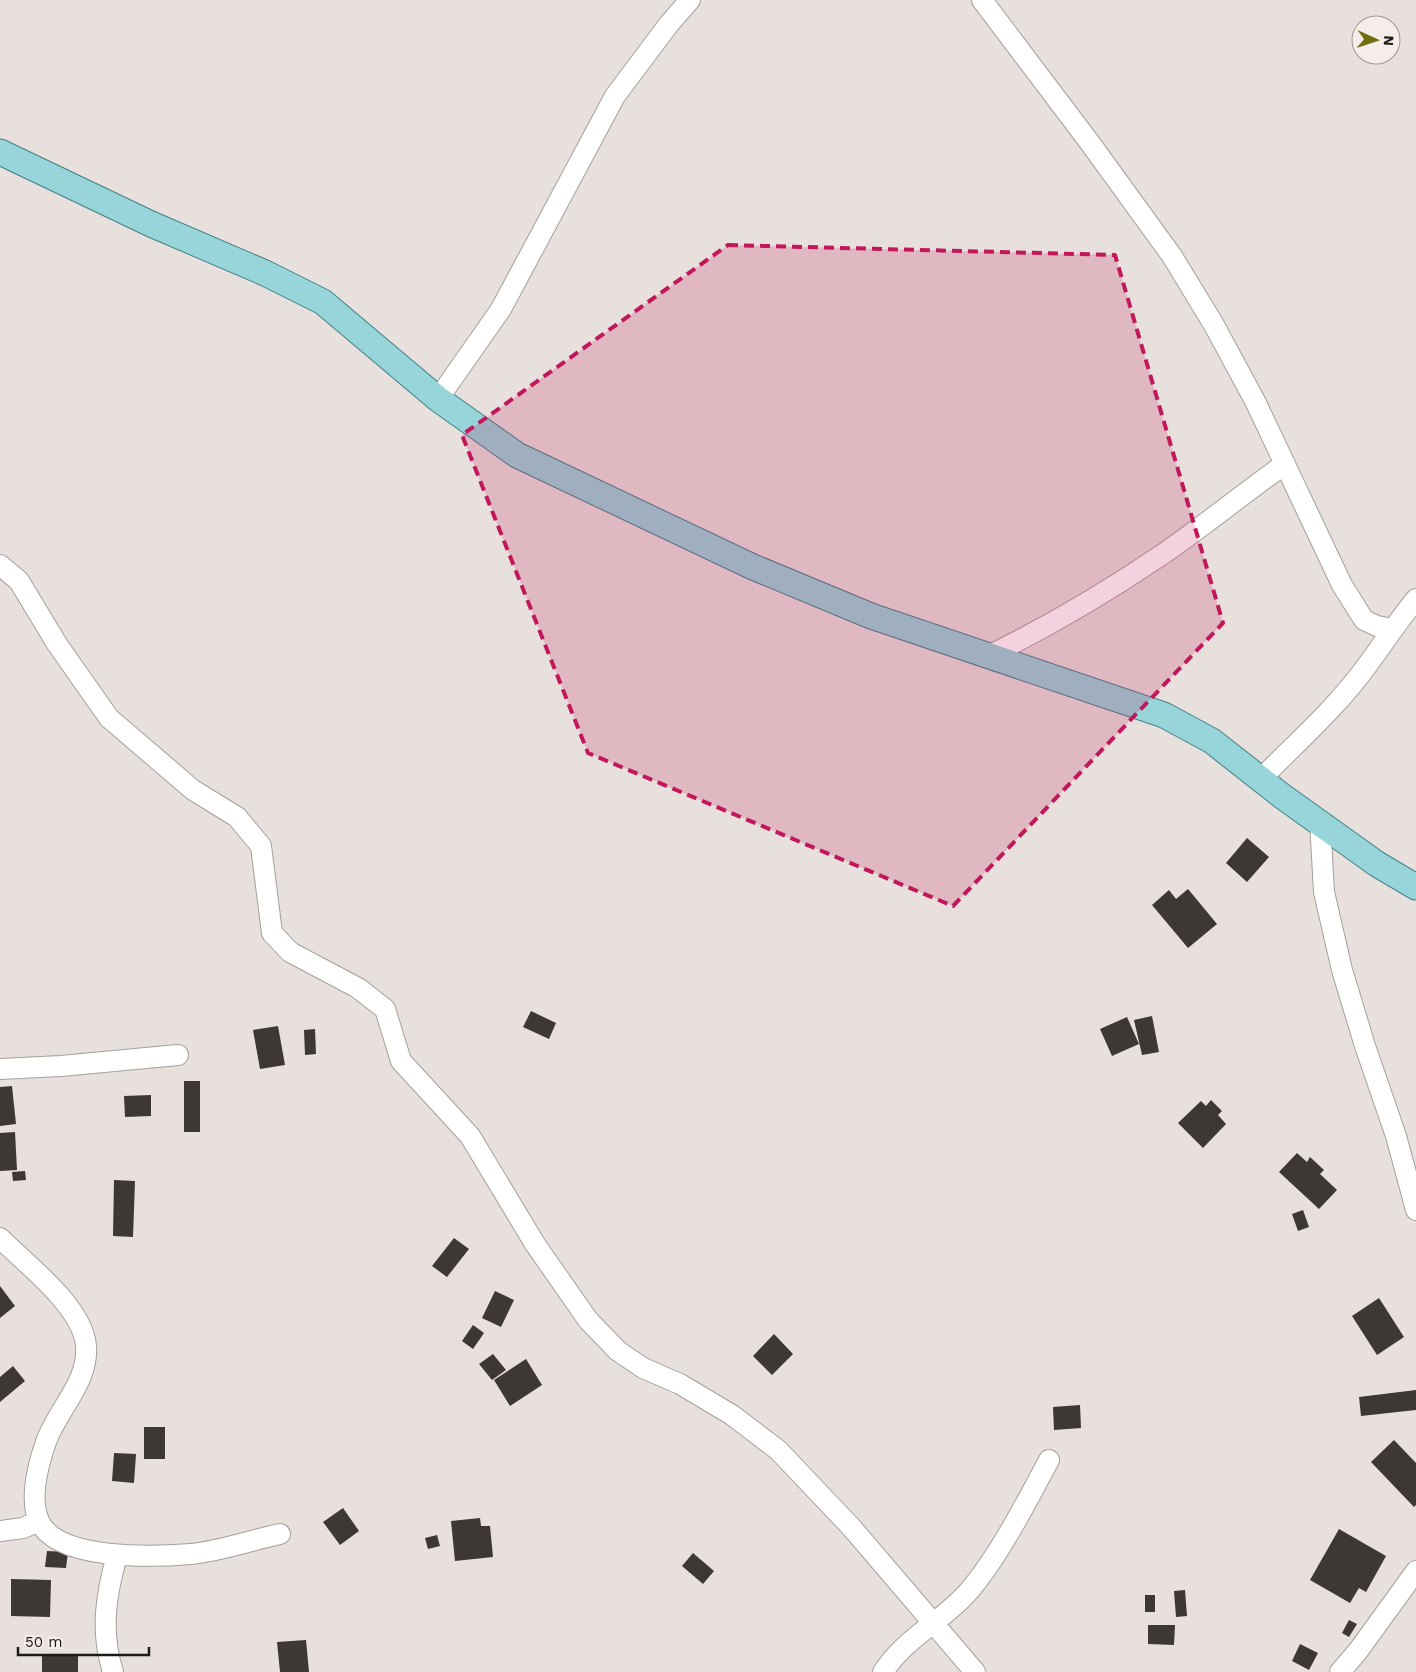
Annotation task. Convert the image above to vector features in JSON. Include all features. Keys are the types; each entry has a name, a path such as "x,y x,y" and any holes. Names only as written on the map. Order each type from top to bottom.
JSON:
{"main road":[{"path":"0,152 151,224 266,272 323,302 438,398 517,455 753,567 871,616 986,657 1164,715 1212,741 1377,864 1416,887"}],"street":[{"path":"438,398 501,309 615,96 669,24 690,0"},
{"path":"982,0 1172,256 1214,325 1256,402 1342,585 1364,620 1392,630"},
{"path":"986,657 1035,633 1110,589 1164,553 1285,464"},
{"path":"0,565 19,581 57,644 109,718 193,790 237,817 261,846 272,933 290,952 358,988 385,1009 401,1061 470,1136 535,1244 588,1320 618,1351 643,1368 680,1384 732,1415 778,1450 852,1528 975,1672"},
{"path":"1261,779 1366,668 1416,599"},
{"path":"1320,820 1324,892 1342,970 1365,1046 1396,1136 1416,1210"},
{"path":"0,1069 61,1066 178,1055"},
{"path":"0,1238 70,1306 80,1324 86,1345 85,1362 72,1395 46,1440 38,1466 35,1496 39,1521 51,1535 79,1550 117,1554 192,1554 280,1534"},
{"path":"883,1672 892,1658 907,1642 934,1624 969,1591 1021,1510 1049,1460"},
{"path":"0,1531 23,1528 39,1521"},
{"path":"113,1672 108,1654 104,1620 107,1592 117,1554"},
{"path":"1340,1672 1363,1644 1416,1571"}],"highlighted area":[{"path":"728,245 1115,255 1223,623 953,906 588,753 462,435"}],"building":[{"path":"1247,838 1269,857 1247,882 1226,863"},
{"path":"1188,889 1217,924 1188,948 1152,905 1169,890 1176,899"},
{"path":"531,1011 556,1023 549,1039 523,1027"},
{"path":"1152,1016 1159,1052 1142,1055 1134,1020"},
{"path":"1127,1017 1139,1044 1112,1056 1100,1029"},
{"path":"278,1026 285,1065 260,1069 253,1030"},
{"path":"315,1029 316,1054 305,1055 304,1030"},
{"path":"184,1081 200,1081 200,1132 184,1132"},
{"path":"12,1086 16,1124 0,1126 0,1087"},
{"path":"151,1095 151,1116 125,1117 124,1096"},
{"path":"1211,1100 1222,1111 1218,1115 1226,1124 1203,1148 1178,1123 1201,1101 1206,1106"},
{"path":"15,1132 17,1170 0,1171 0,1133"},
{"path":"1297,1153 1307,1162 1310,1157 1324,1170 1320,1174 1337,1190 1319,1209 1279,1172"},
{"path":"25,1171 26,1180 13,1181 12,1172"},
{"path":"114,1180 135,1181 133,1237 113,1236"},
{"path":"1303,1210 1309,1227 1298,1231 1292,1214"},
{"path":"454,1238 469,1249 447,1277 432,1266"},
{"path":"0,1286 15,1306 0,1318"},
{"path":"495,1291 514,1300 501,1327 482,1318"},
{"path":"1379,1298 1404,1337 1377,1355 1352,1316"},
{"path":"473,1325 484,1333 473,1349 462,1341"},
{"path":"774,1334 793,1354 772,1375 753,1356"},
{"path":"493,1354 506,1370 492,1380 479,1364"},
{"path":"526,1359 542,1385 510,1406 494,1380"},
{"path":"13,1366 25,1381 0,1402 0,1377"},
{"path":"1416,1390 1416,1410 1361,1416 1359,1397"},
{"path":"1080,1405 1081,1428 1054,1430 1053,1407"},
{"path":"144,1427 165,1427 165,1459 144,1459"},
{"path":"1394,1440 1416,1463 1416,1505 1414,1507 1371,1462"},
{"path":"114,1453 136,1454 134,1483 112,1481"},
{"path":"343,1508 359,1531 340,1545 323,1522"},
{"path":"480,1518 481,1526 490,1526 493,1557 455,1561 451,1521"},
{"path":"1339,1529 1386,1556 1366,1592 1359,1588 1350,1603 1310,1580"},
{"path":"437,1535 440,1546 428,1549 425,1538"},
{"path":"47,1551 68,1552 66,1568 45,1567"},
{"path":"693,1553 714,1571 703,1584 682,1566"},
{"path":"11,1579 51,1580 50,1617 11,1616"},
{"path":"1185,1590 1187,1616 1176,1617 1174,1591"},
{"path":"1145,1595 1155,1595 1155,1612 1145,1612"},
{"path":"1349,1620 1357,1624 1349,1637 1342,1633"},
{"path":"1148,1625 1175,1625 1174,1645 1148,1644"},
{"path":"306,1640 309,1672 280,1672 277,1642"},
{"path":"1300,1644 1318,1653 1309,1670 1292,1661"},
{"path":"42,1655 78,1656 78,1672 42,1672"}]}
